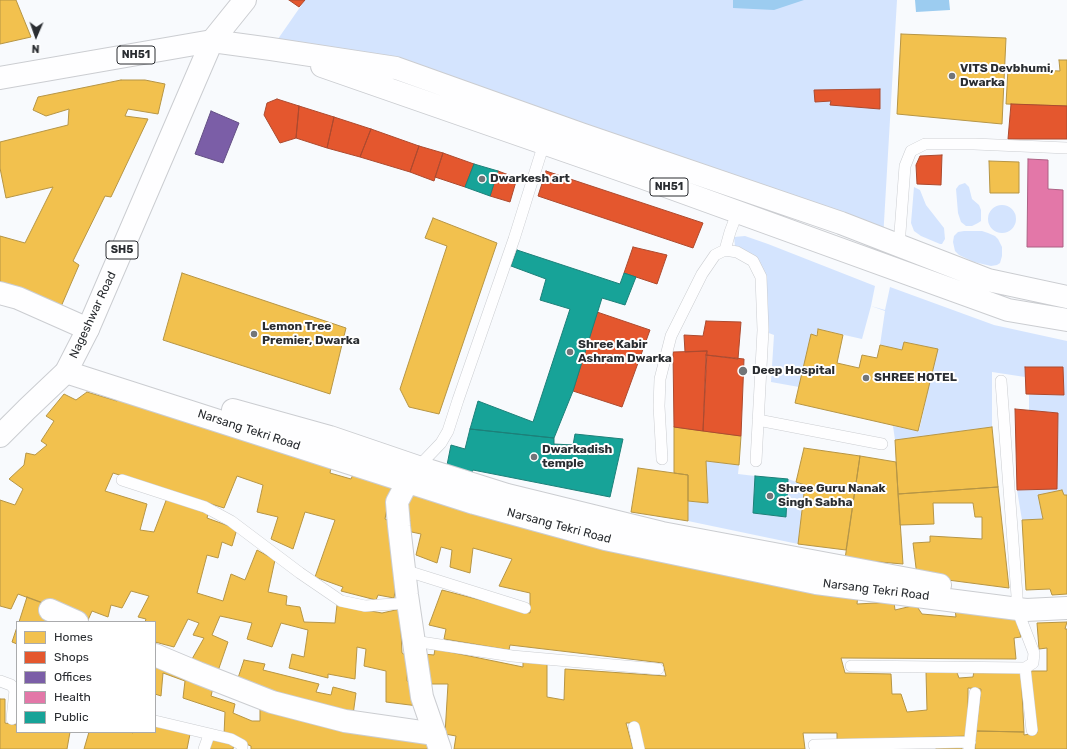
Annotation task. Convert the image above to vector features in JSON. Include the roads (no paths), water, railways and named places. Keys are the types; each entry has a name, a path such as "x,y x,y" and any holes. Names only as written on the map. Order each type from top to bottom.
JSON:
{"main road":[{"name":"Nageshwar Road","path":"0,436 66,372 88,329 212,42 245,0"},
{"name":"NH51","path":"0,78 212,42 272,49 396,68 840,223 988,280 1067,297"},
{"name":"NH51","path":"272,49 738,212 1008,310 1067,320"},
{"path":"0,293 18,298 88,329"},
{"name":"Narsang Tekri Road","path":"66,372 413,474 474,503 613,540 816,583 1017,602 1067,601"},
{"path":"413,474 397,502 399,526 408,603 422,697 438,742"},
{"name":"Narsang Tekri Road","path":"1017,602 1026,610 1067,608"},
{"path":"50,610 75,621"},
{"path":"156,655 204,676 272,702 345,721 438,742"}],"lane":[{"path":"413,474 441,443 448,431 553,124"},
{"path":"899,246 905,166 910,150 926,144 974,144 1067,148"},
{"path":"725,250 730,232 746,191"},
{"path":"662,459 659,406 660,379 671,336 702,274 715,255 725,250 738,252 753,261 761,277 763,330 756,461"},
{"path":"851,666 1025,668 1032,663 1034,653 1017,602 1001,381"},
{"path":"758,420 882,444"},
{"path":"122,480 205,507 232,521 300,573 341,601 365,606 408,603"},
{"path":"404,570 525,608"},
{"path":"414,641 512,656 658,669"},
{"path":"1025,668 1032,730"},
{"path":"0,681 14,685 15,690 12,719"},
{"path":"814,745 970,745 975,693"},
{"path":"156,721 231,739 242,745 242,749"},
{"path":"634,726 639,749"},
{"path":"204,749 209,735"}],"place":[{"name":"VITS Devbhumi, Dwarka","path":"952,76"},
{"name":"Dwarkesh art","path":"482,179"},
{"name":"Lemon Tree Premier, Dwarka","path":"254,334"},
{"name":"Shree Kabir Ashram Dwarka","path":"570,352"},
{"name":"Deep Hospital","path":"743,371"},
{"name":"SHREE HOTEL","path":"866,378"},
{"name":"Dwarkadish temple","path":"534,457"},
{"name":"Shree Guru Nanak Singh Sabha","path":"770,496"}]}
